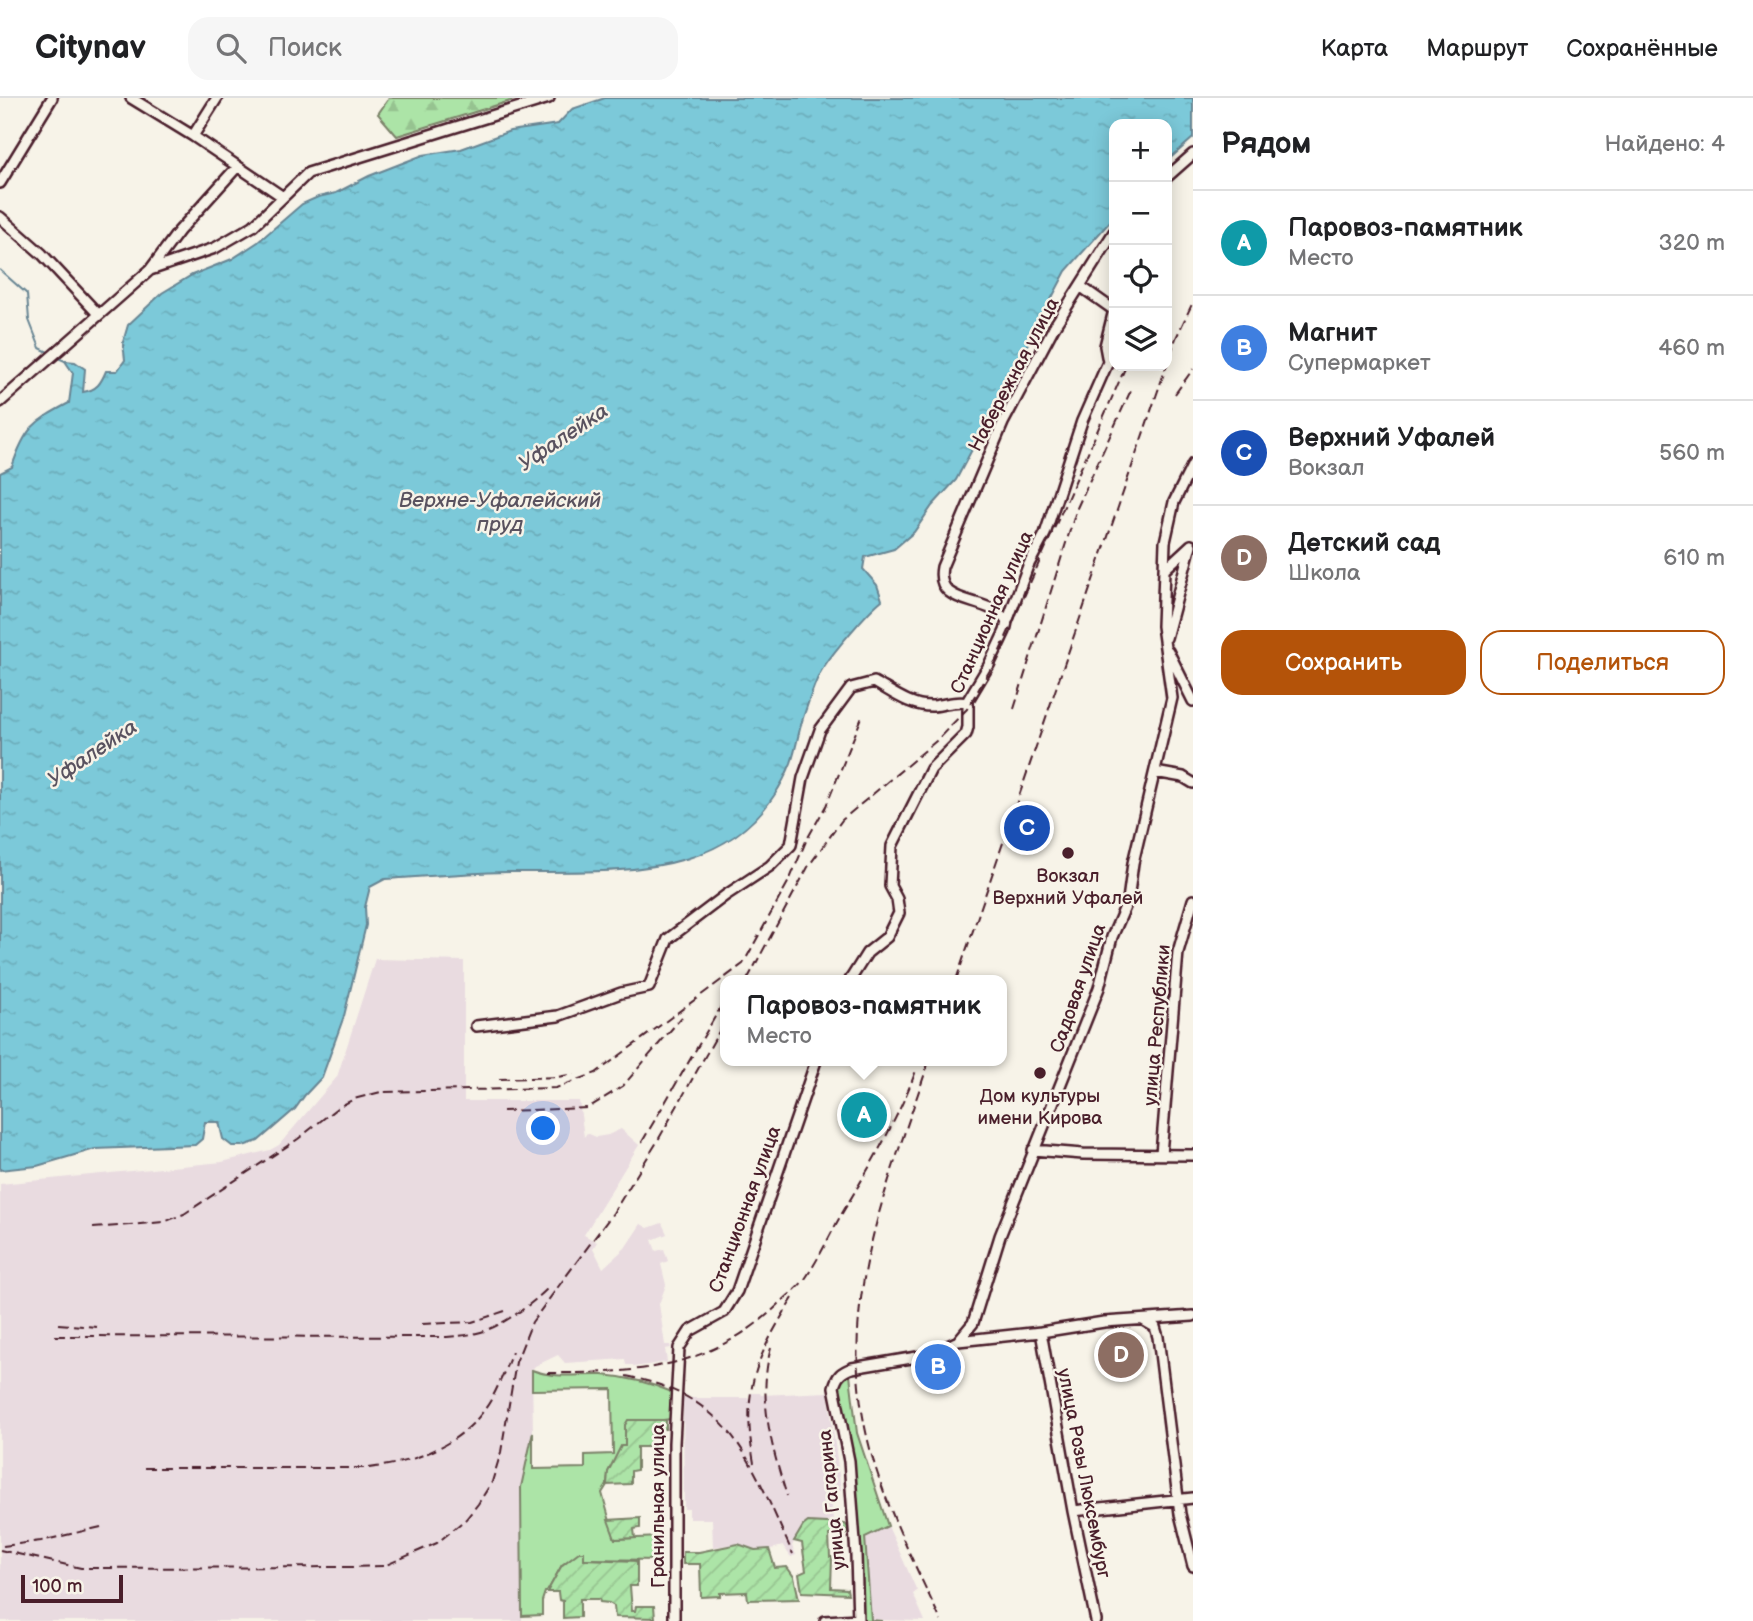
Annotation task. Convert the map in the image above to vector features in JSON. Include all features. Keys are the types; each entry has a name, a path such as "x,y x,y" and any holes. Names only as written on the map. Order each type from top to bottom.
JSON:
{"street":[{"path":"0,183 52,98"},
{"path":"131,98 283,197"},
{"path":"193,136 217,98"},
{"path":"150,270 215,248 253,226 308,173 549,98"},
{"path":"1172,173 1193,154"},
{"path":"0,402 150,270 179,231 237,167"},
{"path":"0,217 43,254 99,314"},
{"name":"Набережная улица","path":"1007,622 1001,613 991,608 948,593 940,578 1003,423 1054,327 1109,240"},
{"path":"1080,286 1111,308"},
{"name":"Станционная улица","path":"852,975 867,953 887,937 899,913 897,899 890,886 892,846 931,769 966,734 968,703 1005,631 1028,566 1045,534 1082,421 1108,362 1105,346 1109,330"},
{"path":"1193,464 1174,502 1165,542 1162,626 1164,643 1193,702"},
{"path":"1164,570 1192,544"},
{"path":"1164,643 1192,544"},
{"name":"Садовая улица","path":"958,1340 973,1323 1000,1236 1100,988 1112,937 1128,900 1133,863 1172,698 1164,643"},
{"path":"476,1026 558,1016 621,993 649,986 668,939 770,866 791,845 803,778 820,730 851,688 874,682 906,701 932,706 958,701 968,703"},
{"path":"1155,772 1183,777 1193,783"},
{"name":"улица Республики","path":"1161,1154 1178,952 1193,900"},
{"name":"Станционная улица","path":"676,1390 682,1340 690,1331 724,1312 737,1291 814,1066"},
{"path":"1034,1150 1083,1154 1193,1155"},
{"path":"958,1340 1041,1332 1104,1322 1193,1316"},
{"path":"1143,1320 1154,1327 1158,1337 1178,1500 1193,1566"},
{"name":"улица Розы Люксембург","path":"1041,1332 1096,1621"},
{"name":"улица Гагарина","path":"858,1620 850,1475 834,1387 837,1377 842,1371 852,1368 929,1354 958,1340"},
{"name":"Гранильная улица","path":"674,1621 676,1390"},
{"path":"1073,1511 1193,1498"},
{"path":"825,1621 858,1620"}],"shaded area":[{"path":"375,959 464,961 464,1101 579,1101 584,1137 587,1133 596,1137 621,1129 639,1145 584,1235 597,1242 593,1248 603,1268 625,1248 641,1224 648,1228 662,1223 667,1234 652,1240 656,1251 664,1249 668,1261 661,1264 666,1285 659,1304 665,1345 670,1345 671,1348 665,1349 667,1362 634,1367 626,1365 625,1359 565,1363 558,1355 532,1370 533,1432 521,1487 522,1621 0,1621 0,1184 222,1162 270,1150 279,1145 337,1077"},
{"path":"828,1392 841,1490 828,1491 831,1496 833,1520 828,1521 830,1524 808,1522 803,1526 792,1546 796,1555 791,1557 783,1546 767,1550 755,1550 738,1544 713,1547 712,1519 689,1519 689,1509 684,1509 683,1398 751,1398 752,1393 761,1395"},
{"path":"888,1526 917,1591 913,1594 925,1621 871,1620 865,1536"}],"green space":[{"path":"389,98 520,98 397,136 378,114"},
{"path":"532,1370 558,1375 612,1376 664,1389 672,1392 671,1419 625,1425 625,1447 608,1472 607,1485 602,1493 615,1539 660,1537 660,1560 584,1559 562,1565 545,1592 542,1615 522,1616 521,1487 533,1432 533,1469 585,1468 585,1455 613,1454 612,1389 532,1390"},
{"path":"850,1375 857,1433 888,1526 865,1537 871,1620 882,1621 862,1621 838,1390 841,1379"},
{"path":"628,1420 666,1420 666,1429 651,1429 651,1447 637,1447 637,1470 631,1471 631,1484 607,1485 608,1472 621,1446 625,1446 625,1425"},
{"path":"640,1518 640,1528 634,1529 635,1538 615,1539 608,1520"},
{"path":"808,1522 845,1524 848,1527 846,1534 829,1535 832,1557 831,1588 847,1589 848,1594 802,1592 799,1574 806,1571 802,1543 794,1541"},
{"path":"738,1544 755,1550 769,1549 775,1568 787,1567 794,1577 799,1599 748,1600 747,1592 701,1597 700,1564 683,1564 683,1552 699,1552"},
{"path":"579,1552 584,1552 584,1559 637,1561 637,1586 630,1586 632,1611 635,1611 636,1606 654,1606 655,1618 615,1617 614,1606 609,1603 600,1602 599,1599 580,1599 580,1617 563,1618 563,1601 559,1600 558,1592 547,1592 562,1565"}],"water":[{"name":"Верхне-Уфалейский пруд","path":"605,98 1193,98 1193,138 1172,157 1172,119 1109,119 1109,223 1066,271 956,480 932,506 914,532 894,549 865,557 863,569 877,585 882,600 851,632 823,668 803,718 791,763 770,802 742,831 710,850 674,862 635,869 480,873 385,879 370,887 365,907 366,925 344,1016 322,1077 295,1109 258,1141 232,1146 223,1139 219,1122 205,1122 202,1139 195,1145 95,1149 37,1166 0,1170 0,473 12,467 21,443 32,428 69,403 73,373 65,361 75,362 85,369 83,392 95,388 106,371 117,371 125,360 123,342 128,325 162,293 192,275 232,259 258,242 302,204 336,193 369,176 423,155 461,149 510,131 558,124 572,109"}],"waterway":[{"path":"0,270 27,294 29,320 40,348 50,353"},
{"path":"58,358 65,361"}],"railway":[{"path":"958,975 1176,338 1193,302"},
{"path":"1175,394 1193,369"},
{"path":"750,975 808,867 842,820 936,741 967,709 996,660 1124,371"},
{"path":"1014,709 1077,508 1131,390"},
{"path":"824,811 862,717"},
{"path":"728,975 743,964 790,879 806,841 827,804"},
{"path":"93,1228 164,1222 184,1214 354,1099 381,1092 556,1088 596,1073 720,981"},
{"path":"642,1142 720,1008"},
{"path":"502,1111 588,1108 623,1086 682,1017"},
{"path":"0,1550 81,1568 353,1567 384,1566 437,1543 466,1519 492,1482 501,1452 516,1362 532,1322 613,1213 657,1142 720,1030"},
{"path":"927,1066 879,1212 867,1261 860,1311 858,1362 863,1414 876,1469 898,1527 941,1621"},
{"path":"547,1373 641,1369 699,1355 726,1343 778,1305 796,1289 810,1271 884,1140 917,1068"},
{"path":"499,1079 574,1074"},
{"path":"55,1336 468,1335 507,1320 547,1289"},
{"path":"754,1463 749,1415 754,1376 769,1339 793,1298"},
{"path":"422,1324 472,1322 505,1311"},
{"path":"58,1324 97,1327"},
{"path":"771,1348 765,1386 768,1423 787,1496"},
{"path":"144,1468 368,1468 422,1456 454,1439 481,1414 492,1398 512,1352"},
{"path":"626,1376 663,1386 692,1400 716,1418 735,1439 750,1463 793,1554"},
{"path":"3,1546 41,1541 105,1526"}],"place":[{"name":"Верхний Уфалей","path":"1027,828"},
{"name":"Вокзал Верхний Уфалей","path":"1068,853"},
{"name":"Дом культуры имени Кирова","path":"1040,1073"},
{"name":"Паровоз-памятник","path":"864,1115"},
{"name":"Детский сад","path":"1121,1355"},
{"name":"Магнит","path":"938,1367"}],"water label":[{"name":"Уфалейка","path":"563,437"},
{"name":"Уфалейка","path":"92,753"}]}
